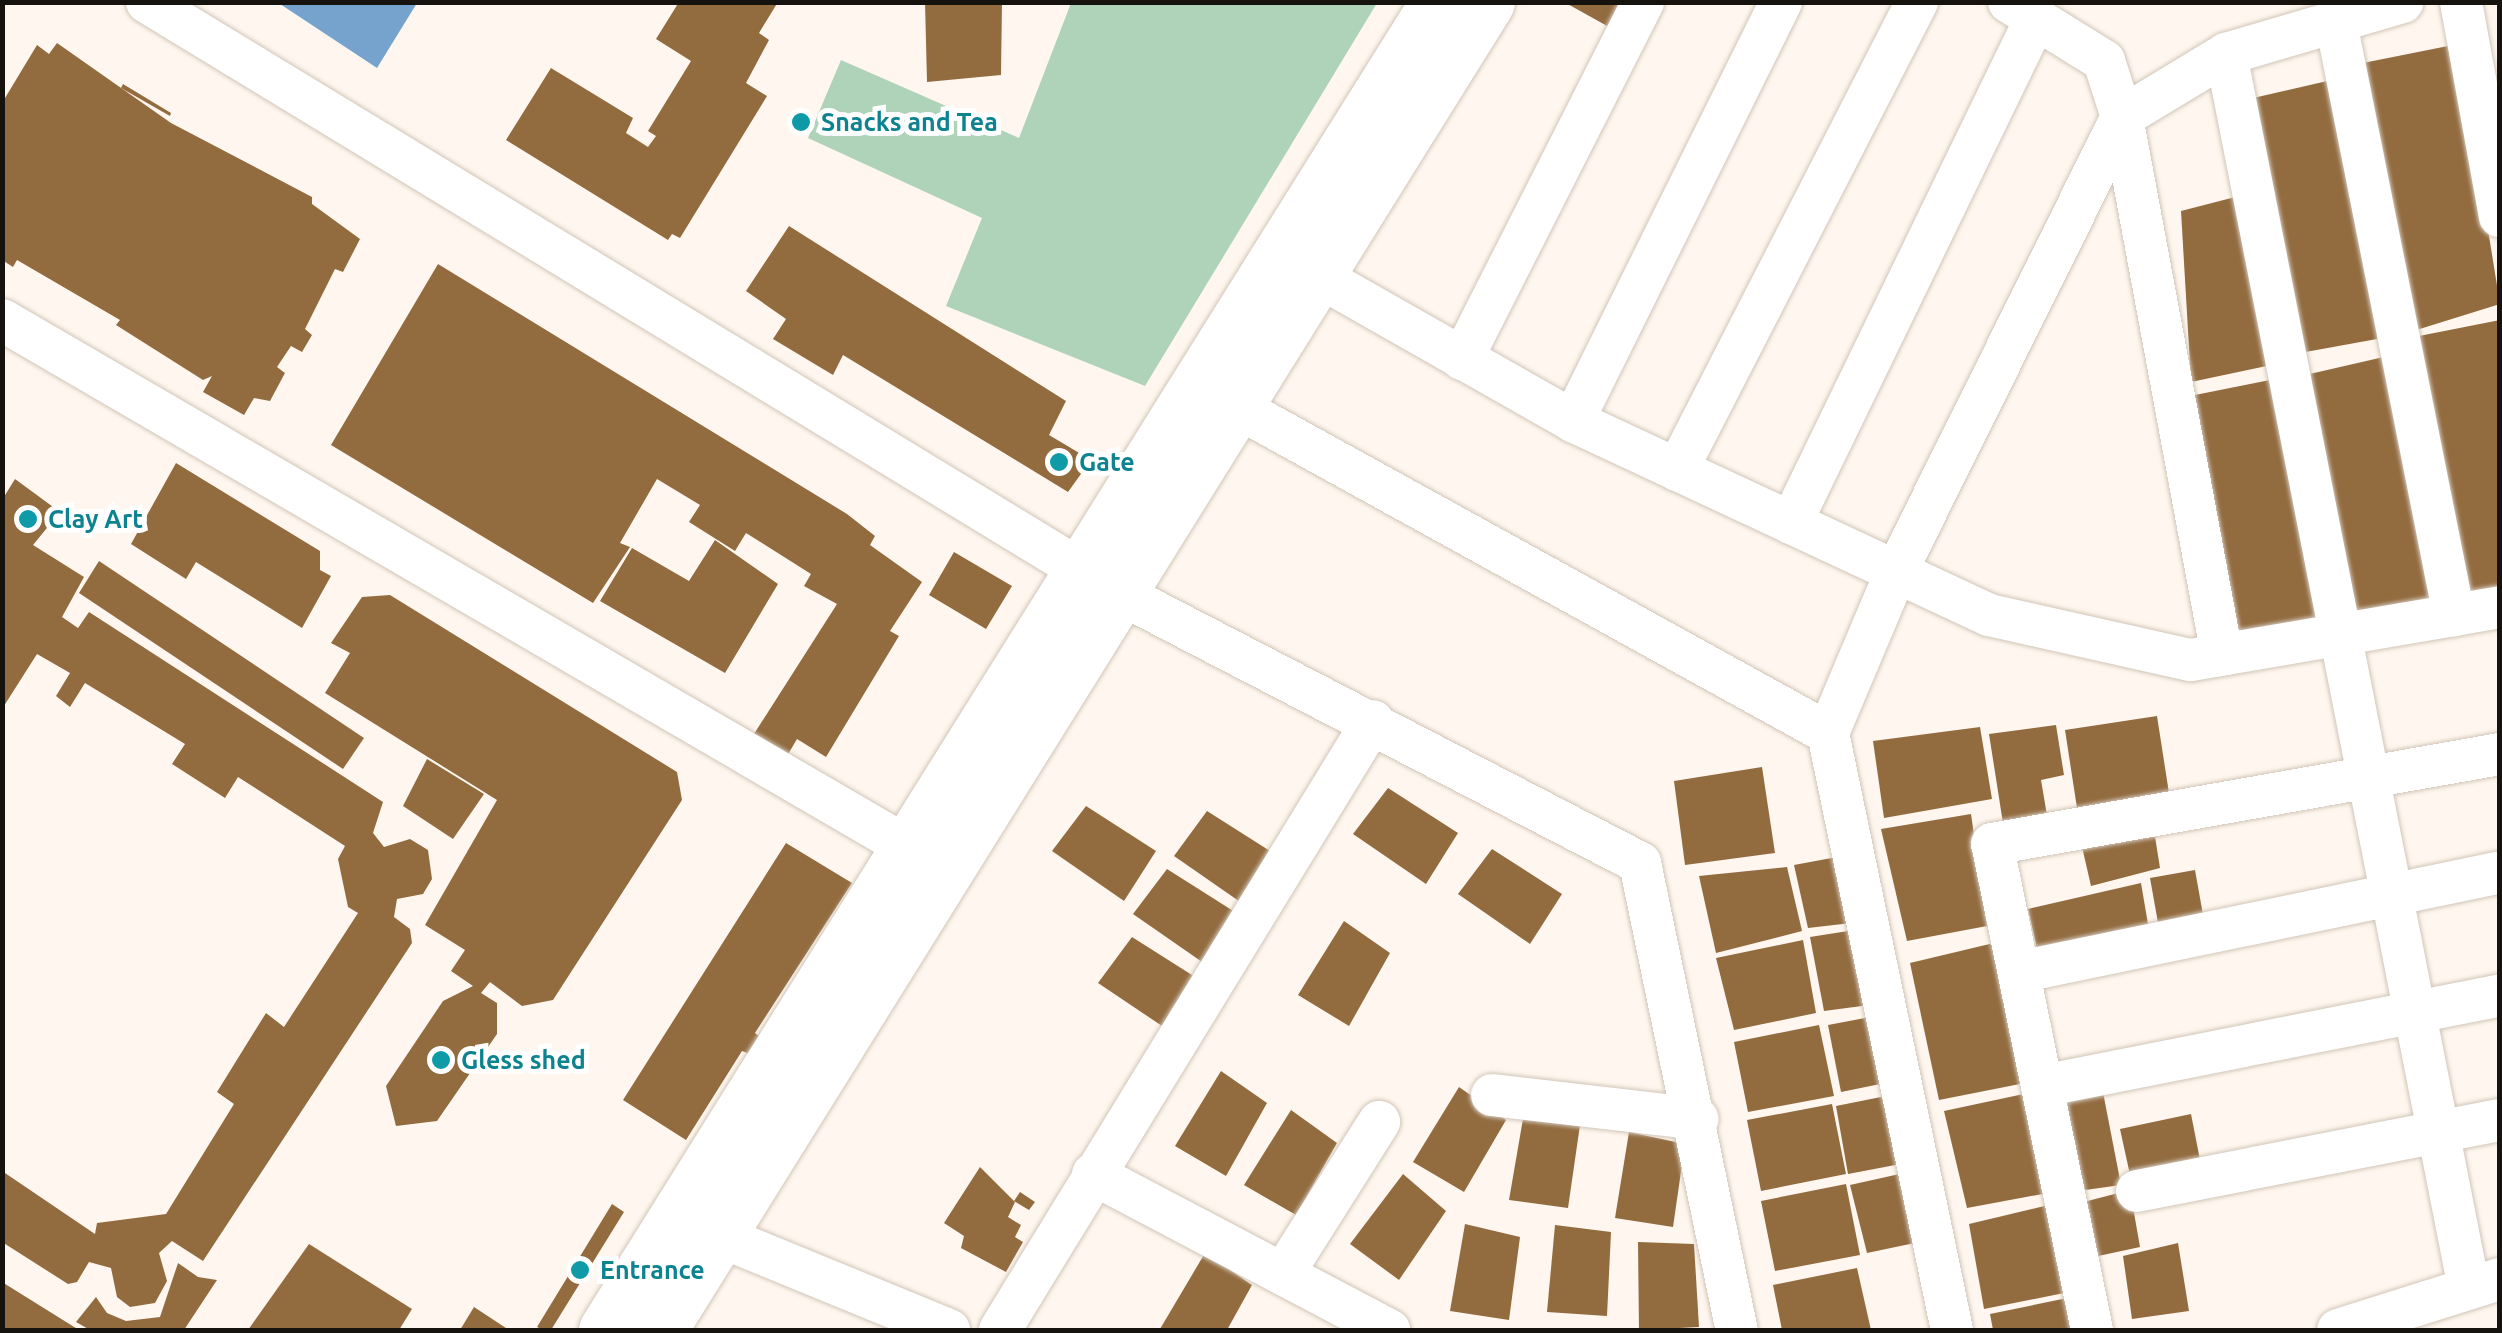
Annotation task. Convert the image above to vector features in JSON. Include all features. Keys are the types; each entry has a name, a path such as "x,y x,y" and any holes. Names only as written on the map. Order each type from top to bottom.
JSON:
{"street":[{"path":"147,2 1100,581 1640,863 1698,1119 1737,1330"},
{"path":"1100,581 1233,406 1298,265 1438,2"},
{"path":"606,1330 698,1222 1298,265 1487,2"},
{"path":"1462,360 1643,2"},
{"path":"1573,421 1781,2"},
{"path":"1678,470 1917,2"},
{"path":"1952,1330 1828,733 1896,572 2122,117 2226,54 2404,2"},
{"path":"2461,2 2500,216"},
{"path":"1791,523 2022,11 2104,60 2122,117 2222,655"},
{"path":"2336,22 2454,615"},
{"path":"2226,54 2439,1132 2484,1284 2338,1330"},
{"path":"1298,265 1573,421 1989,615 2191,660 2500,607"},
{"path":"2,320 926,858"},
{"path":"1233,406 1828,733"},
{"path":"1000,1330 1373,721"},
{"path":"2092,1330 1992,844 2500,754"},
{"path":"2018,972 2500,872"},
{"path":"2042,1086 2500,995"},
{"path":"1492,1095 1698,1119"},
{"path":"2137,1191 2500,1120"},
{"path":"1283,1274 1379,1122"},
{"path":"1094,1174 1390,1330"},
{"path":"698,1222 886,1318 949,1330"},
{"path":"659,1330 698,1222"}],"green space":[{"path":"1071,3 1377,3 1145,386 946,306 982,218 808,138 841,60 1019,138"}],"water":[{"path":"277,2 416,2 417,3 377,68"}],"building":[{"path":"679,2 778,2 759,33 769,40 746,83 767,96 680,238 672,234 668,240 506,140 551,68 633,118 626,133 648,147 656,136 648,131 691,61 656,39"},
{"path":"925,2 1002,2 1001,75 927,82"},
{"path":"1564,2 1622,2 1609,27"},
{"path":"57,43 171,123 312,197 312,204 360,239 343,272 335,269 305,329 312,335 302,352 291,346 277,367 285,373 270,401 254,398 244,415 203,392 212,376 203,380 116,325 120,320 17,260 13,267 2,260 2,103 37,45 49,54"},
{"path":"2458,44 2500,304 2410,332 2358,64"},
{"path":"2336,79 2388,337 2300,353 2249,99"},
{"path":"123,84 171,113 170,116 121,88"},
{"path":"2243,195 2276,364 2191,382 2181,211"},
{"path":"789,226 1066,401 1049,435 1091,460 1068,492 843,355 833,375 773,339 786,319 746,291"},
{"path":"438,264 847,514 875,536 870,545 922,582 890,631 899,636 826,757 797,739 787,756 754,734 837,604 804,586 811,574 746,533 735,551 689,522 700,505 657,479 620,543 630,547 593,603 331,445"},
{"path":"2500,320 2500,594 2461,606 2409,338"},
{"path":"2388,356 2443,608 2351,627 2301,376"},
{"path":"2275,379 2324,628 2234,645 2185,397"},
{"path":"176,463 320,551 320,570 331,576 302,628 196,562 186,579 131,544"},
{"path":"15,479 60,512 33,545 84,577 62,617 78,628 89,612 383,802 373,833 384,847 410,839 428,850 432,879 423,894 397,899 394,917 410,929 412,943 203,1261 172,1241 159,1253 167,1281 155,1303 130,1307 117,1297 111,1268 89,1262 77,1282 68,1284 2,1242 2,1171 95,1234 97,1223 166,1214 234,1104 217,1092 266,1013 284,1027 358,913 348,907 338,859 345,846 238,777 225,798 172,764 185,744 85,683 70,707 56,696 70,673 37,654 2,709 2,500"},
{"path":"715,540 778,584 725,673 600,601 632,548 689,581"},
{"path":"954,552 1012,586 986,629 929,595"},
{"path":"99,561 364,738 343,769 79,593"},
{"path":"390,595 677,772 682,800 553,1000 522,1006 490,982 481,993 497,1003 497,1034 437,1121 396,1126 386,1086 443,1001 473,986 451,971 465,950 425,925 497,800 325,693 350,653 331,643 362,597"},
{"path":"2157,716 2171,806 2079,821 2065,730"},
{"path":"2056,725 2064,775 2041,780 2049,827 2005,836 1989,734"},
{"path":"1980,727 1992,799 1884,818 1873,741"},
{"path":"427,759 484,794 453,839 403,806"},
{"path":"1762,767 1775,853 1685,865 1674,781"},
{"path":"1388,788 1458,833 1426,884 1353,834"},
{"path":"1086,806 1156,851 1124,901 1052,851"},
{"path":"1207,811 1278,856 1246,906 1174,856"},
{"path":"1971,814 1987,926 1907,941 1881,829"},
{"path":"2153,824 2160,868 2091,886 2080,838"},
{"path":"786,843 852,883 755,1033 760,1037 750,1054 742,1051 686,1140 623,1100"},
{"path":"1492,849 1562,894 1530,944 1458,894"},
{"path":"1848,855 1860,922 1808,928 1794,865"},
{"path":"1787,867 1802,931 1716,953 1699,876"},
{"path":"1167,869 1238,914 1205,964 1133,914"},
{"path":"2195,870 2205,926 2160,934 2150,878"},
{"path":"2141,883 2150,936 2040,962 2028,909"},
{"path":"1344,921 1390,953 1349,1026 1298,995"},
{"path":"1861,929 1877,1004 1824,1011 1810,937"},
{"path":"1132,937 1203,982 1171,1032 1098,983"},
{"path":"1803,940 1816,1013 1734,1030 1716,958"},
{"path":"1998,942 2030,1082 1939,1100 1910,963"},
{"path":"1881,1015 1895,1081 1841,1092 1828,1025"},
{"path":"1819,1025 1834,1096 1748,1112 1734,1042"},
{"path":"1221,1071 1267,1103 1226,1176 1175,1146"},
{"path":"2101,1082 2121,1185 2071,1192 2051,1095"},
{"path":"1459,1087 1506,1120 1464,1192 1413,1162"},
{"path":"2033,1092 2053,1192 1967,1208 1944,1111"},
{"path":"1896,1094 1911,1162 1848,1174 1836,1106"},
{"path":"1832,1104 1846,1174 1761,1191 1747,1120"},
{"path":"1291,1110 1337,1143 1296,1215 1244,1185"},
{"path":"1524,1113 1580,1125 1568,1208 1509,1200"},
{"path":"2191,1114 2202,1170 2132,1184 2120,1129"},
{"path":"1629,1132 1685,1144 1673,1227 1615,1218"},
{"path":"980,1167 1015,1202 1008,1217 1021,1225 1015,1237 1023,1242 1006,1272 961,1248 964,1236 944,1223"},
{"path":"1913,1171 1929,1240 1867,1253 1850,1185"},
{"path":"1403,1174 1446,1211 1399,1280 1350,1244"},
{"path":"1846,1184 1860,1255 1775,1271 1761,1201"},
{"path":"2130,1190 2140,1247 2089,1258 2076,1204"},
{"path":"1020,1192 1035,1202 1029,1210 1014,1201"},
{"name":"Entrance","path":"612,1204 624,1212 551,1330 537,1327"},
{"path":"2053,1204 2074,1291 1984,1309 1969,1224"},
{"path":"1465,1224 1520,1237 1509,1320 1450,1311"},
{"path":"1555,1225 1611,1232 1607,1316 1547,1312"},
{"path":"1638,1242 1694,1244 1699,1327 1639,1330"},
{"path":"2178,1243 2189,1311 2132,1319 2123,1256"},
{"path":"309,1244 412,1309 399,1330 248,1330"},
{"path":"1205,1253 1252,1285 1227,1330 1160,1329"},
{"path":"178,1263 198,1277 217,1280 184,1330 90,1330 76,1322 96,1297 107,1313 126,1321 160,1317"},
{"path":"1857,1268 1871,1330 1782,1330 1773,1285"},
{"path":"2,1282 79,1330 2,1330"},
{"path":"2077,1296 2085,1330 1993,1330 1990,1314"},
{"path":"474,1307 509,1330 460,1330"}],"place":[{"name":"Snacks and Tea","path":"801,122"},
{"name":"Gate","path":"1059,462"},
{"name":"Clay Art","path":"28,519"},
{"name":"Gless shed","path":"441,1060"},
{"name":"Entrance","path":"580,1270"}]}
